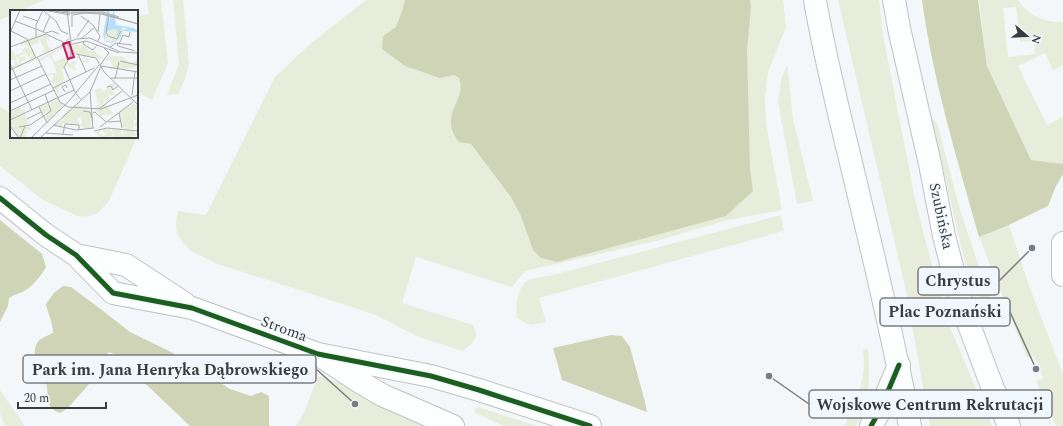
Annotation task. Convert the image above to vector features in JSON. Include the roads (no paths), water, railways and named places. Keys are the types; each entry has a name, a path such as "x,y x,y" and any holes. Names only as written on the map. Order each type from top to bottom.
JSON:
{"street":[{"path":"815,0 837,108 899,365 910,426"},
{"name":"Szubińska","path":"894,0 930,164 944,236 961,301 992,386 1010,426"},
{"name":"Stroma","path":"0,198 46,235 76,255 113,293 192,308 318,354 431,376 590,426"},
{"path":"1063,243 1063,275"},
{"name":"Stroma","path":"76,255 126,265 192,308"},
{"name":"Stroma","path":"318,354 382,395 453,426"},
{"path":"871,426 880,410 899,365"}],"place":[{"name":"Chrystus","path":"1032,248"},
{"name":"Plac Poznański","path":"1036,369"},
{"name":"Wojskowe Centrum Rekrutacji","path":"769,376"},
{"name":"Park im. Jana Henryka Dąbrowskiego","path":"355,404"}]}
